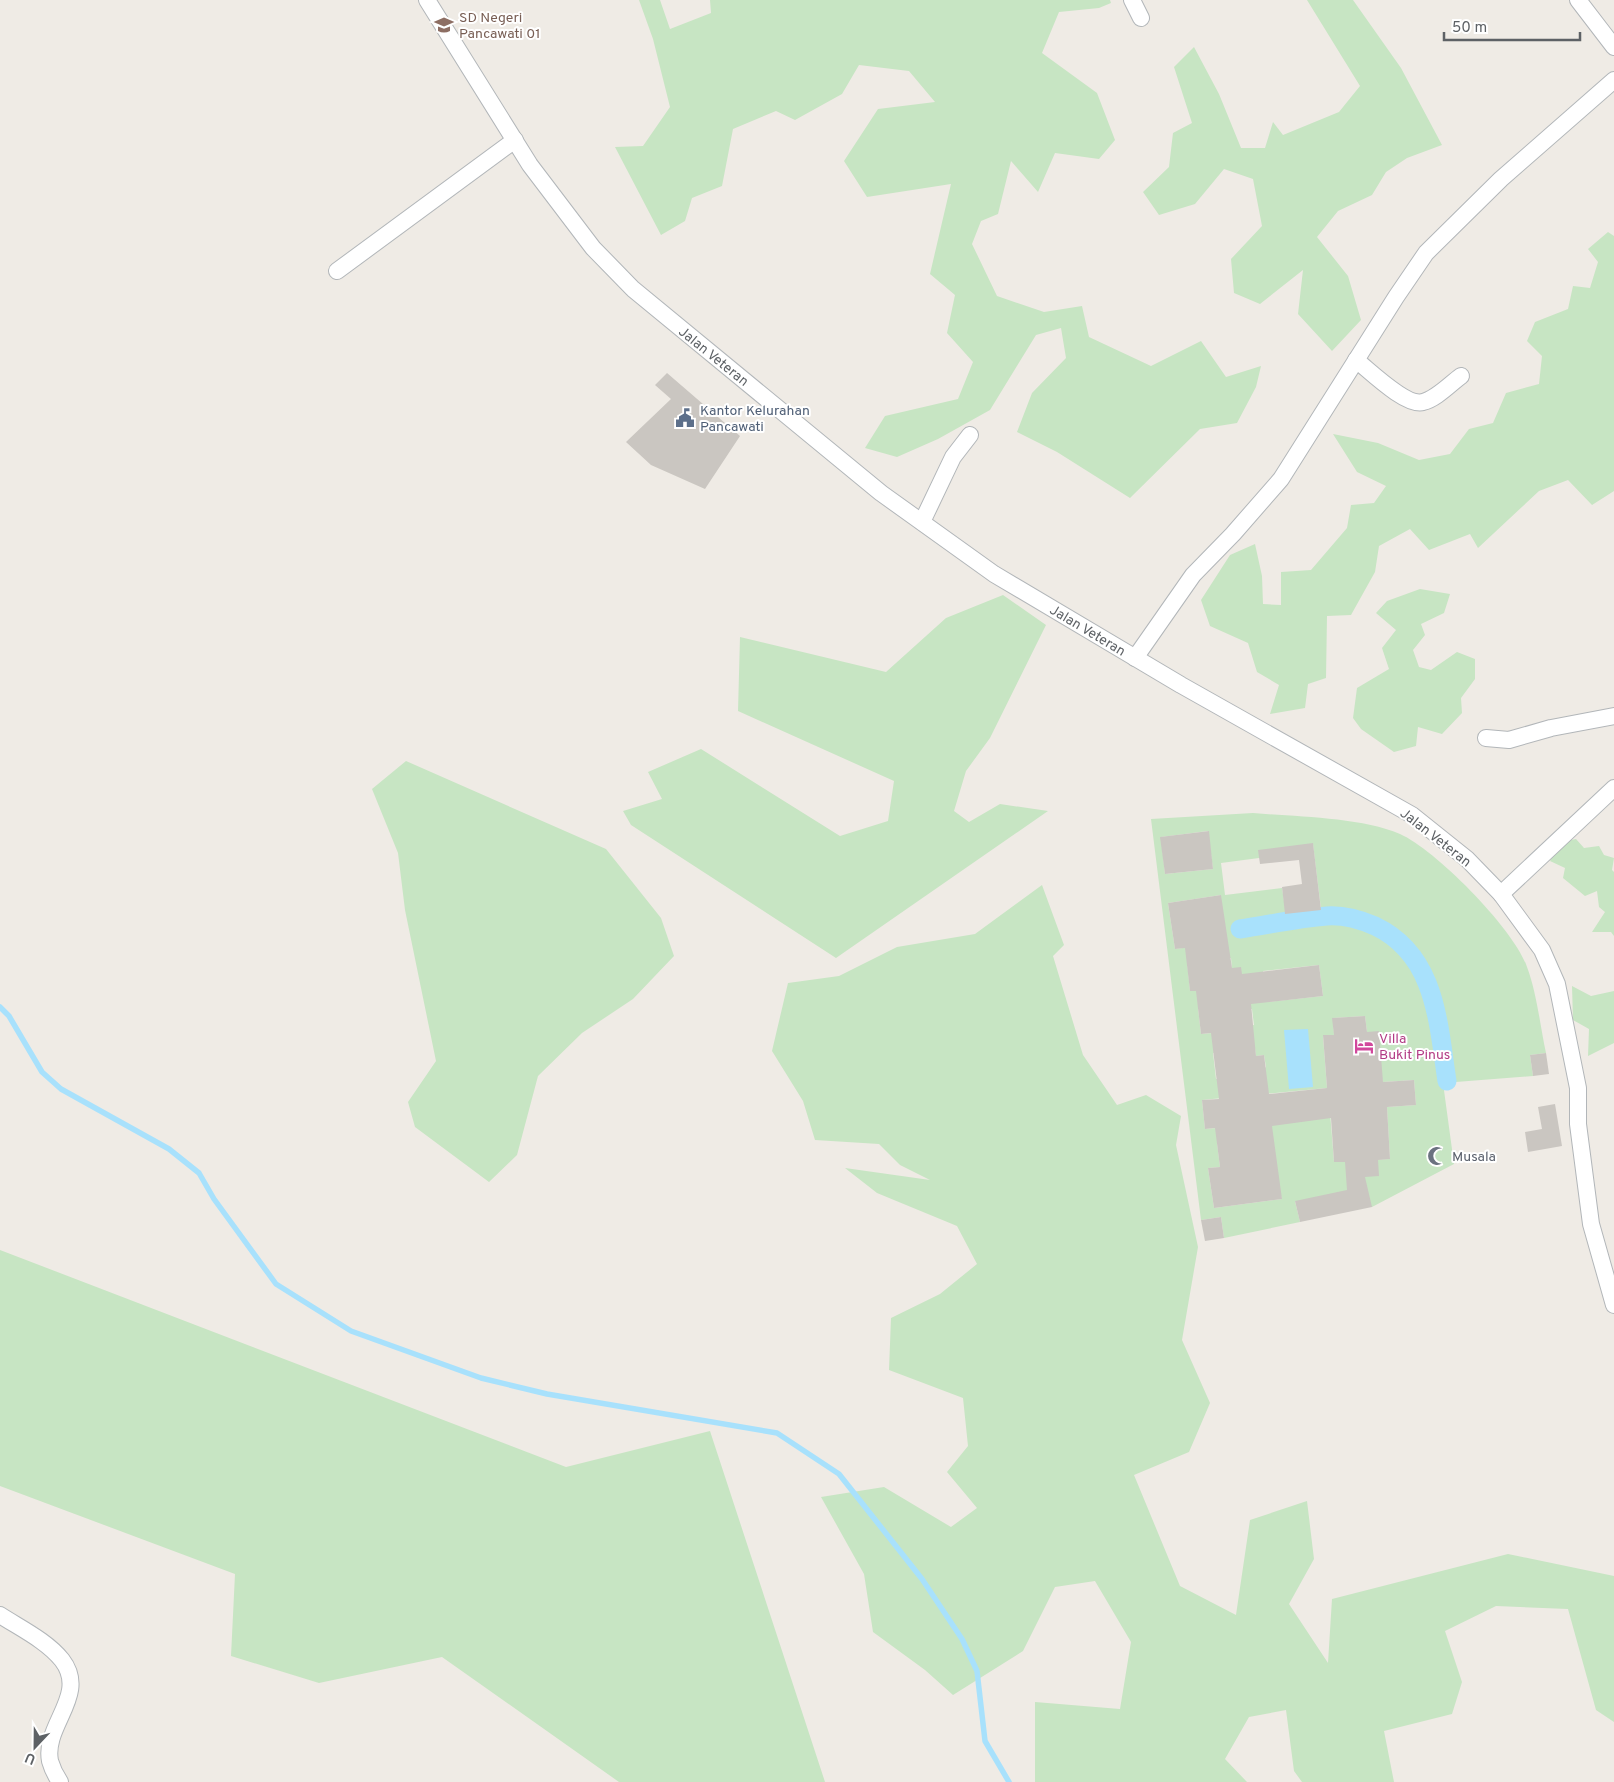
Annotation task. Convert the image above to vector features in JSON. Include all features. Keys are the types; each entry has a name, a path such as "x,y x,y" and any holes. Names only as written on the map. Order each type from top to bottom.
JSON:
{"street":[{"name":"Jalan Veteran","path":"427,0 530,165 593,248 632,289 881,493 994,574 1135,658 1412,815 1467,859 1501,894 1542,950 1557,984 1578,1088 1578,1124 1591,1224 1614,1304"},
{"path":"1132,0 1141,18"},
{"path":"1578,0 1614,47"},
{"path":"1135,658 1193,575 1233,534 1281,479 1426,254 1501,179 1614,80"},
{"path":"337,271 515,140"},
{"path":"1356,360 1402,397 1413,403 1426,401 1461,376"},
{"path":"922,522 953,458 970,435"},
{"path":"1486,738 1509,740 1551,728 1614,716"},
{"path":"1501,894 1614,788"},
{"path":"0,1615 42,1642 61,1659 68,1669 71,1681 68,1703 50,1748 50,1761 60,1782"}],"green space":[{"path":"639,0 660,0 670,29 711,13 710,0 1110,0 1111,3 1099,8 1059,12 1042,53 1097,93 1115,140 1099,159 1055,153 1038,192 1011,161 998,214 981,221 972,244 997,296 1044,312 1082,306 1089,337 1151,366 1201,341 1226,377 1261,366 1256,387 1237,423 1200,429 1130,498 1057,452 1017,432 1032,393 1066,358 1061,328 1036,335 990,410 938,439 897,457 865,448 885,416 958,399 973,362 947,333 955,295 930,274 951,184 867,197 844,161 878,109 935,102 909,71 859,65 842,94 795,120 776,111 733,129 722,186 692,198 685,221 661,235 615,147 643,146 670,107 653,39"},
{"path":"1307,0 1353,0 1401,68 1442,145 1407,158 1386,172 1372,195 1338,211 1317,237 1348,276 1361,320 1332,351 1298,314 1303,270 1260,304 1234,293 1231,259 1262,226 1253,179 1224,169 1195,204 1159,215 1143,192 1169,167 1173,133 1192,123 1174,67 1194,47 1219,94 1241,148 1265,148 1273,122 1283,135 1339,112 1360,86"},
{"path":"1608,232 1614,236 1614,491 1592,505 1568,480 1539,491 1478,548 1470,534 1429,550 1410,529 1379,546 1375,572 1351,615 1327,616 1326,678 1308,684 1305,708 1270,714 1279,685 1257,672 1248,643 1210,626 1201,600 1230,555 1255,544 1262,576 1263,604 1281,605 1281,572 1311,570 1347,528 1351,505 1374,503 1386,486 1357,472 1333,434 1378,443 1419,460 1450,454 1469,429 1493,423 1506,393 1539,384 1542,356 1527,341 1535,322 1568,309 1573,286 1590,288 1598,262 1588,249"},
{"path":"1420,589 1450,594 1444,613 1421,624 1425,635 1413,650 1419,667 1431,670 1457,652 1475,659 1475,679 1461,698 1462,713 1442,734 1418,727 1416,746 1394,752 1361,729 1353,718 1357,688 1389,669 1382,648 1396,630 1376,613 1387,601"},
{"path":"1003,595 1046,625 990,738 966,771 954,811 969,822 1000,804 1048,811 836,958 631,825 623,811 662,799 648,772 701,749 840,836 888,821 894,781 738,711 740,637 886,672 946,618"},
{"path":"406,761 606,849 661,918 674,956 633,999 582,1033 538,1076 517,1155 489,1182 415,1127 408,1102 436,1061 405,910 398,853 372,789"},
{"path":"1253,813 1328,819 1384,828 1400,834 1415,843 1453,873 1491,913 1520,951 1533,988 1546,1053 1530,1055 1533,1076 1443,1083 1454,1164 1372,1207 1295,1201 1300,1222 1224,1238 1221,1217 1201,1220 1151,819","holes":["1208,831 1213,869 1165,874 1161,837","1313,844 1321,909 1286,914 1282,888 1225,895 1221,863 1259,858","1221,895 1190,947 1175,949 1168,903","1231,958 1232,968 1243,986 1190,991 1187,962","1319,965 1323,996 1267,1002 1263,971","1198,1008 1252,1009 1254,1025 1243,1026 1244,1030 1201,1034","1365,1016 1367,1032 1383,1082 1414,1080 1416,1105 1387,1107 1390,1159 1334,1162 1330,1112 1259,1127 1282,1199 1214,1208 1208,1168 1220,1167 1217,1143 1239,1139 1238,1126 1205,1129 1202,1100 1327,1088 1323,1036 1334,1035 1333,1018","1255,1048 1256,1056 1264,1055 1266,1067 1258,1074 1216,1079 1213,1053"]},
{"path":"1576,839 1584,848 1599,846 1604,855 1614,858 1612,870 1614,872 1614,936 1611,932 1592,932 1605,912 1599,907 1597,891 1585,896 1563,878 1565,868 1550,861 1561,842"},
{"path":"1042,885 1064,945 1053,956 1083,1055 1117,1105 1146,1095 1181,1116 1176,1145 1198,1247 1182,1340 1210,1403 1189,1452 1134,1475 1180,1586 1236,1615 1250,1520 1307,1501 1314,1559 1289,1604 1328,1663 1332,1599 1508,1554 1614,1576 1614,1722 1596,1710 1568,1609 1496,1606 1445,1631 1462,1682 1452,1714 1384,1731 1394,1782 1302,1782 1294,1771 1286,1710 1249,1717 1225,1759 1247,1782 1035,1782 1035,1702 1120,1709 1131,1642 1095,1581 1055,1587 1023,1651 953,1695 925,1670 873,1632 864,1574 821,1497 884,1487 951,1527 977,1508 947,1472 968,1446 963,1398 889,1370 891,1318 940,1294 977,1264 957,1226 877,1193 845,1168 930,1180 900,1165 879,1144 815,1140 803,1101 772,1051 788,983 839,976 897,947 975,934"},
{"path":"1572,986 1591,996 1614,991 1614,1043 1588,1056 1589,1029 1573,1020"},
{"path":"0,1250 566,1467 710,1431 825,1782 619,1782 442,1657 319,1683 231,1656 235,1574 0,1486"}],"water":[{"path":"1308,1029 1313,1087 1289,1089 1284,1030"}],"building":[{"name":"Kantor Kelurahan Pancawati","path":"667,373 740,436 705,489 651,465 626,442 671,399 655,385"},
{"path":"1209,831 1213,869 1165,874 1160,837"},
{"path":"1313,843 1321,910 1285,914 1282,887 1302,884 1299,860 1260,864 1258,850"},
{"path":"1221,895 1232,968 1241,967 1242,974 1319,965 1323,996 1251,1004 1256,1056 1264,1055 1269,1094 1327,1088 1323,1035 1334,1035 1332,1018 1365,1016 1367,1032 1379,1031 1383,1082 1414,1080 1416,1105 1387,1107 1390,1159 1378,1160 1379,1176 1365,1177 1372,1207 1300,1222 1295,1201 1347,1190 1345,1162 1334,1162 1331,1118 1272,1126 1282,1199 1214,1208 1208,1168 1220,1167 1215,1128 1205,1129 1202,1100 1219,1099 1211,1033 1201,1034 1196,991 1190,991 1185,948 1175,949 1168,903"},
{"path":"1546,1053 1549,1074 1533,1076 1530,1055"},
{"path":"1555,1104 1562,1146 1528,1152 1525,1132 1542,1129 1538,1107"},
{"path":"1221,1217 1224,1238 1205,1241 1201,1220"}],"waterway":[{"path":"1240,929 1305,918 1339,916 1375,926 1395,939 1411,954 1422,972 1430,992 1441,1036 1447,1081"},
{"path":"0,1007 9,1016 42,1072 61,1089 169,1149 199,1173 214,1199 276,1284 351,1331 481,1378 547,1394 777,1433 839,1474 922,1579 962,1639 977,1671 985,1741 1009,1782"}],"place":[{"name":"SD Negeri Pancawati 01","path":"444,25"},
{"name":"Kantor Kelurahan Pancawati","path":"685,418"},
{"name":"Villa Bukit Pinus","path":"1364,1046"},
{"name":"Musala","path":"1437,1156"}]}
